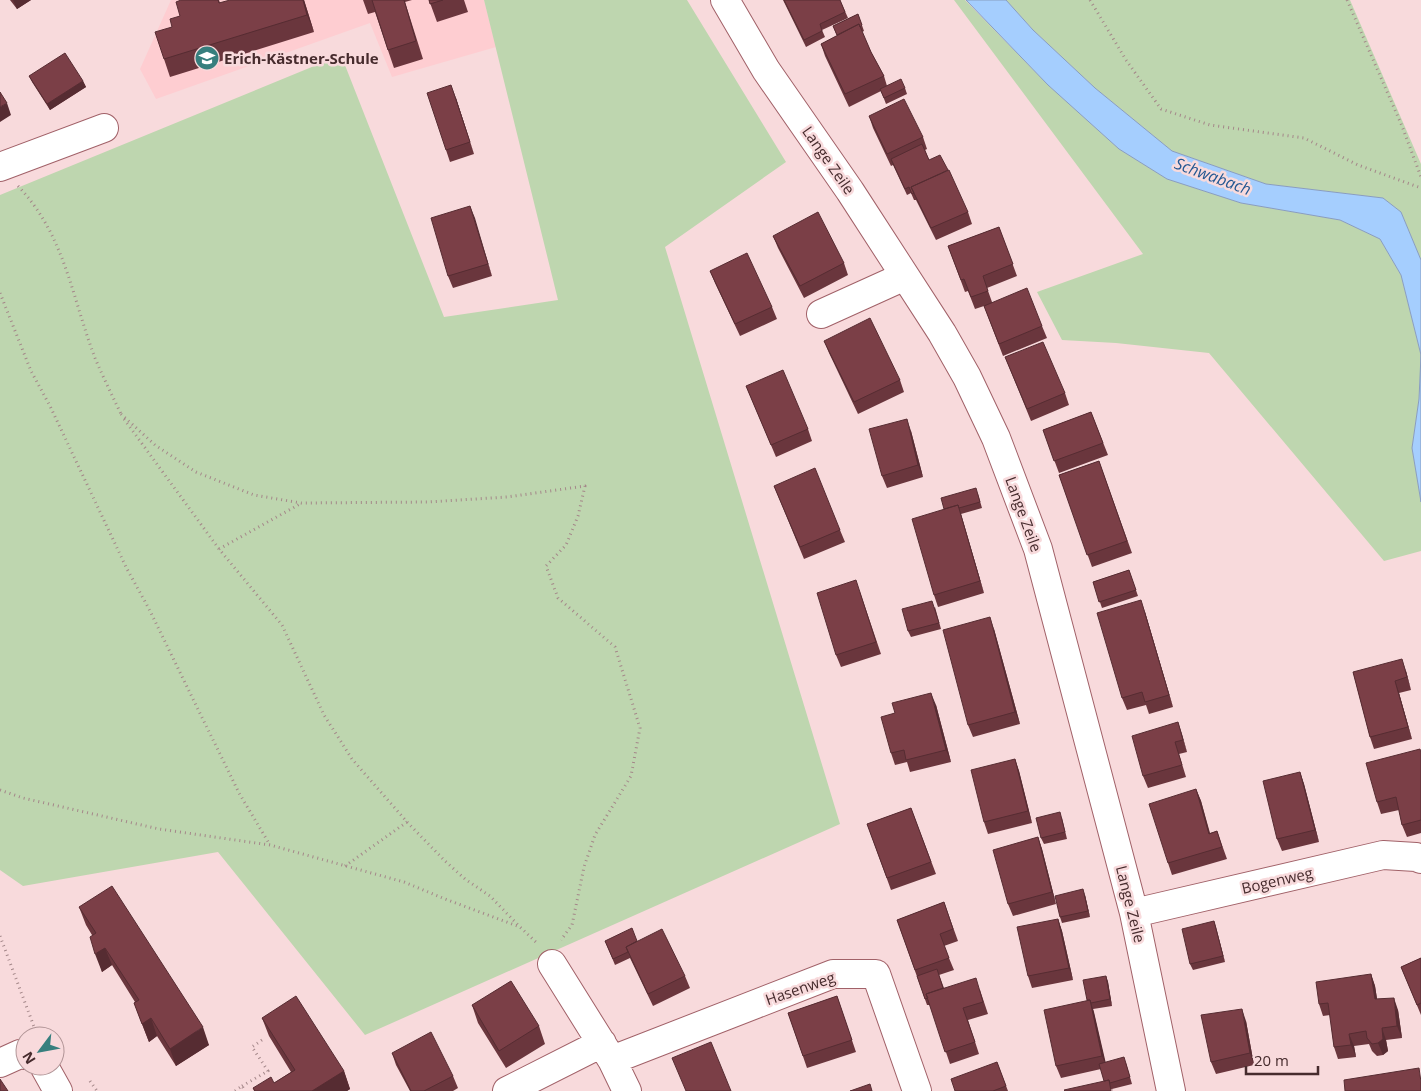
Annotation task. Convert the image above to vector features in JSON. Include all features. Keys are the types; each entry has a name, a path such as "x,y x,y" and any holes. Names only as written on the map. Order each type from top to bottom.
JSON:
{"street":[{"name":"Lange Zeile","path":"725,0 766,70 850,191 942,333 967,378 996,438 1038,549 1134,913 1171,1091"},
{"path":"0,167 104,128"},
{"path":"821,314 905,276"},
{"name":"Bogenweg","path":"1134,913 1383,855 1416,856 1421,859"},
{"path":"550,960 607,1051 627,1091"},
{"name":"Hasenweg","path":"607,1051 834,974 876,974 917,1091"},
{"path":"507,1091 607,1051"},
{"path":"0,1063 15,1056"},
{"path":"50,1076 58,1091"}],"path":[{"path":"1090,0 1126,60 1161,109 1210,125 1304,138 1358,165 1421,188"},
{"path":"1346,0 1402,126 1421,178"},
{"path":"0,167 27,196 47,224 62,255 95,359 121,414 219,550 282,625 324,715 352,759 407,822 465,879 490,896 533,939 550,960 572,924 584,867 595,834 631,776 640,728 615,647 558,598 546,566 566,545 578,516 585,486 507,497 428,502 301,504 254,495 196,472 156,445 121,414"},
{"path":"0,293 31,371 50,406 127,569 148,607 239,793 270,845"},
{"path":"219,550 301,504"},
{"path":"0,790 23,798 159,829 270,845 404,882 445,900 520,927"},
{"path":"345,866 407,822"},
{"path":"0,936 34,1026"},
{"path":"235,1091 268,1071 252,1046 262,1040"},
{"path":"90,1081 97,1091"},
{"path":"242,1086 245,1091"}],"shaded area":[{"name":"Erich-Kästner-Schule","path":"171,0 484,0 496,47 392,77 370,23 156,99 140,69"}],"green space":[{"path":"484,0 687,0 786,162 665,247 840,824 365,1035 218,852 23,886 0,870 0,195 341,55 444,317 558,300"},
{"path":"954,0 965,0 1048,85 1119,149 1167,179 1241,203 1340,220 1380,239 1401,275 1421,355 1419,399 1412,448 1421,502 1421,551 1384,561 1209,353 1116,343 1062,340 1037,292 1143,254"},
{"path":"1006,0 1350,0 1421,164 1421,260 1401,212 1383,198 1266,184 1172,151 1095,88 1033,30"}],"water":[{"name":"Schwabach","path":"966,0 1006,0 1033,30 1095,88 1172,151 1266,184 1383,198 1401,212 1421,260 1421,355 1401,275 1380,239 1340,220 1241,203 1167,179 1119,149 1048,85"},
{"path":"1421,355 1421,502 1412,448 1419,399"}],"building":[{"path":"181,0 218,0 219,3 230,0 303,0 307,15 164,59 155,32 172,27 170,19 180,16 176,2"},
{"path":"372,0 404,0 416,41 388,50"},
{"path":"429,0 443,0 430,4"},
{"path":"784,0 840,0 845,12 820,24 822,31 804,40"},
{"path":"858,14 862,25 860,27 859,24 837,35 833,26"},
{"path":"859,24 884,76 845,94 821,44"},
{"path":"65,53 83,81 47,104 29,76"},
{"path":"901,79 905,88 884,98 880,89"},
{"path":"451,85 470,142 446,150 427,93"},
{"path":"0,92 7,103 0,107"},
{"path":"904,99 923,137 887,154 869,116"},
{"path":"922,144 929,160 940,155 948,170 911,187 914,193 912,194 909,187 905,189 891,159"},
{"path":"949,170 968,212 931,228 911,187"},
{"path":"470,206 488,264 448,276 431,218"},
{"path":"818,212 844,263 800,286 773,236"},
{"path":"999,227 1013,264 983,276 988,291 971,297 964,279 961,280 948,246"},
{"path":"747,253 772,307 735,324 710,271"},
{"path":"1027,288 1042,326 999,344 984,306"},
{"path":"870,318 900,380 854,402 824,341"},
{"path":"1043,342 1065,393 1027,409 1005,357"},
{"path":"783,370 808,429 771,445 746,386"},
{"path":"1091,412 1103,443 1054,461 1043,430"},
{"path":"907,419 918,465 882,476 869,429"},
{"path":"1099,461 1127,541 1087,555 1059,475"},
{"path":"815,468 840,530 800,547 774,486"},
{"path":"976,488 980,502 959,508 958,505 944,509 941,498"},
{"path":"958,505 980,581 934,595 912,519"},
{"path":"1129,570 1136,590 1099,602 1093,582"},
{"path":"856,580 876,642 836,655 817,593"},
{"path":"1141,600 1169,695 1145,702 1142,692 1122,698 1097,613"},
{"path":"932,601 939,623 908,631 902,609"},
{"path":"990,617 1015,712 968,725 943,630"},
{"path":"1402,659 1407,677 1395,681 1408,727 1370,737 1353,672"},
{"path":"931,693 946,750 906,760 904,750 891,753 881,717 895,713 892,703"},
{"path":"1178,722 1183,740 1175,742 1182,765 1143,776 1132,736"},
{"path":"1420,749 1421,820 1402,825 1396,797 1377,802 1366,763"},
{"path":"1015,759 1028,811 984,822 971,770"},
{"path":"1300,772 1315,830 1277,839 1263,781"},
{"path":"1196,789 1209,834 1217,831 1222,847 1168,863 1149,804"},
{"path":"911,808 931,862 887,878 867,824"},
{"path":"1060,812 1065,832 1041,838 1036,818"},
{"path":"1038,837 1052,892 1008,904 993,850"},
{"path":"112,886 203,1027 170,1049 151,1018 142,1024 134,1003 139,1000 105,948 95,954 90,937 96,933 79,907"},
{"path":"1083,889 1088,911 1060,917 1055,896"},
{"path":"944,902 953,929 940,934 949,958 915,970 897,920"},
{"path":"1058,919 1069,968 1028,976 1017,927"},
{"path":"1214,921 1223,956 1190,964 1182,929"},
{"path":"632,928 637,941 626,947 628,952 613,959 605,941"},
{"path":"662,929 685,976 648,994 626,947"},
{"path":"1421,958 1421,1003 1417,1005 1401,967"},
{"path":"937,969 943,988 926,994 928,998 925,999 917,976"},
{"path":"1371,974 1375,999 1394,998 1397,1026 1382,1028 1383,1039 1378,1043 1372,1044 1367,1038 1366,1031 1349,1034 1351,1045 1334,1047 1328,1003 1319,1004 1316,982"},
{"path":"1106,976 1110,999 1091,1003 1090,1000 1087,1000 1083,980"},
{"path":"976,978 983,1002 963,1008 975,1042 945,1052 926,994"},
{"path":"511,981 539,1026 499,1051 472,1005"},
{"path":"296,996 344,1071 312,1091 255,1091 253,1088 271,1077 274,1083 295,1070 262,1018"},
{"path":"837,996 852,1040 803,1056 788,1013"},
{"path":"1090,1000 1102,1056 1056,1066 1044,1010"},
{"path":"1242,1009 1250,1053 1211,1062 1201,1015"},
{"path":"431,1032 453,1076 424,1091 411,1091 392,1053"},
{"path":"711,1042 731,1091 686,1091 672,1058"},
{"path":"1124,1057 1130,1077 1110,1083 1109,1080 1104,1081 1099,1064"},
{"path":"997,1062 1006,1086 993,1091 955,1091 951,1079"},
{"path":"1419,1068 1421,1091 1345,1091 1344,1080"},
{"path":"0,1079 8,1091 0,1091"},
{"path":"1109,1080 1111,1091 1064,1090"},
{"path":"870,1084 872,1091 850,1091"}],"place":[{"name":"Erich-Kästner-Schule","path":"207,58"}]}
